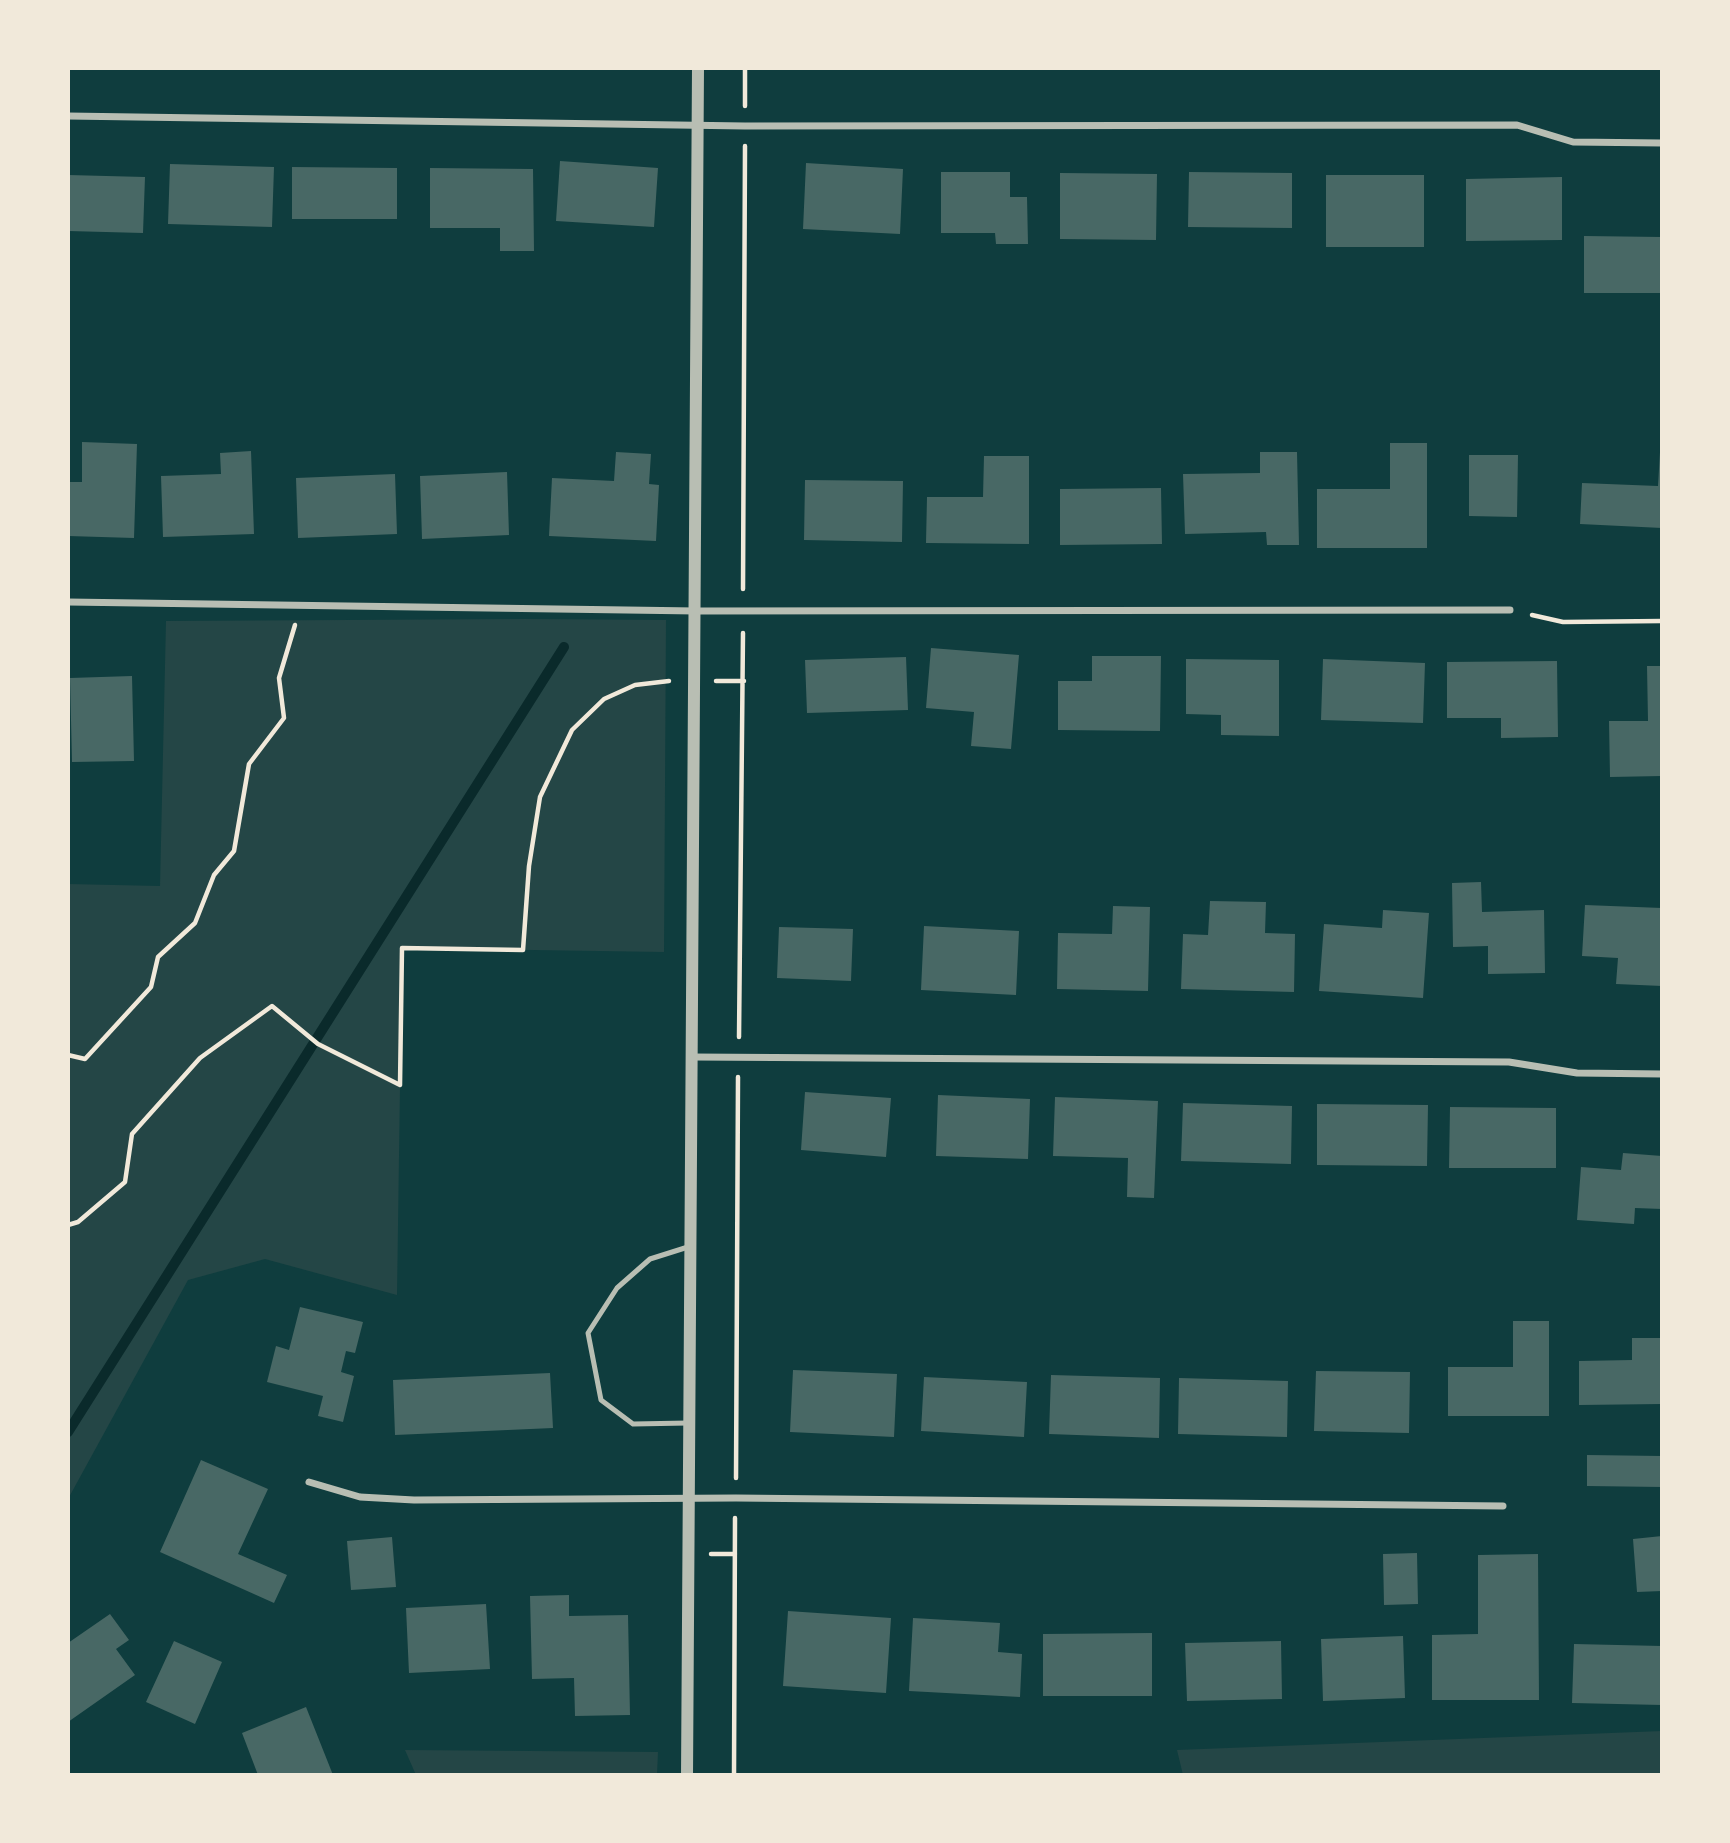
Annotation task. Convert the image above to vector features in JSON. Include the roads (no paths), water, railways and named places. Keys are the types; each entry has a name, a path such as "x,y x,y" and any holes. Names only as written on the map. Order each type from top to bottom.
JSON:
{"street":[{"path":"687,1775 698,68"},
{"path":"68,116 698,126 1517,125 1573,142 1662,143"},
{"path":"68,602 695,611 1510,610"},
{"path":"692,1057 1509,1062 1577,1073 1662,1074"},
{"path":"309,1482 360,1497 414,1500 736,1499 1503,1506"}],"lane":[{"path":"689,1423 633,1424 601,1400 588,1333 617,1288 641,1266 650,1259 691,1246"}],"waterway":[{"path":"68,1432 564,647"}]}
